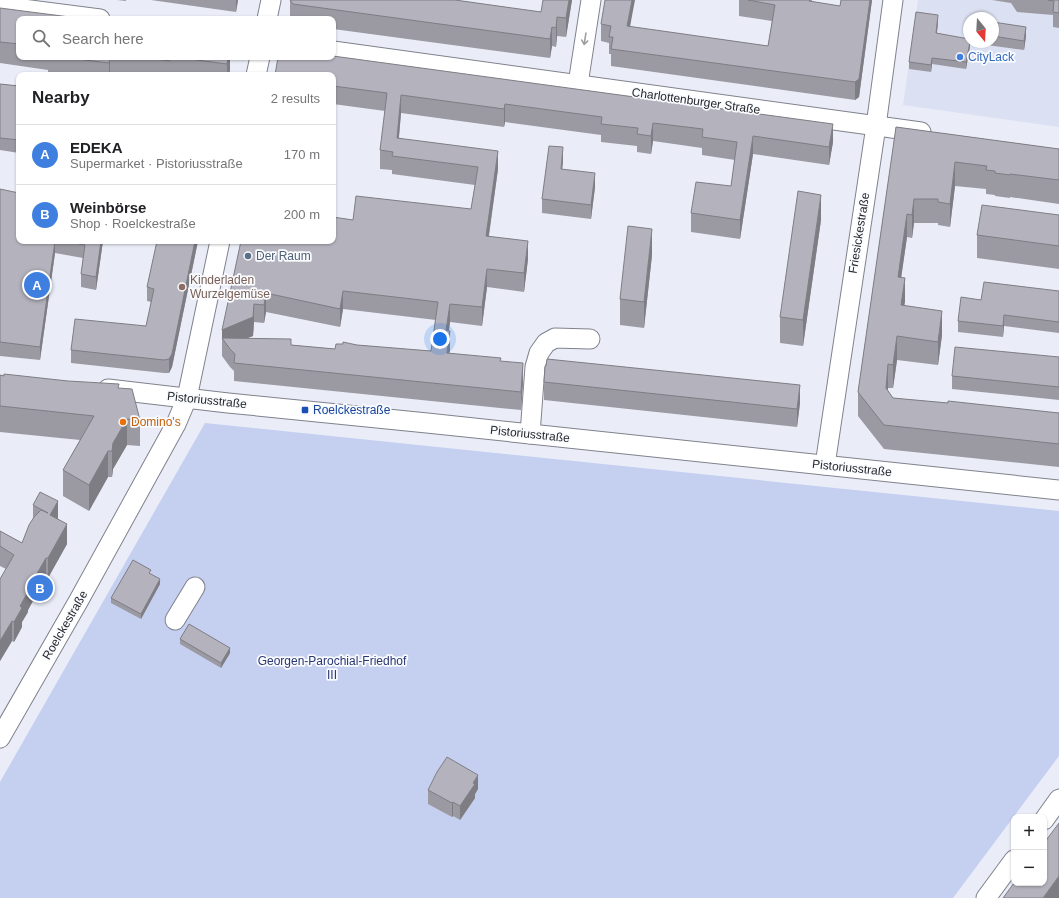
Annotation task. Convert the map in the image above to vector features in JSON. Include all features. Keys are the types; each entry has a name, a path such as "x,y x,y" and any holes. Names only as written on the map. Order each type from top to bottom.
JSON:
{"street":[{"path":"268,16 271,0"},
{"path":"578,84 591,0"},
{"name":"Friesickestraße","path":"825,465 876,126 893,0"},
{"path":"0,6 77,16"},
{"name":"Charlottenburger Straße","path":"336,51 936,134"},
{"path":"257,72 259,60"},
{"name":"Roelckestraße","path":"0,738 170,436 187,398 219,244"},
{"path":"530,434 535,367 539,353 546,343 555,338 590,339"},
{"name":"Pistoriusstraße","path":"93,388 1059,490"},
{"path":"175,620 194,587"},
{"path":"986,898 1011,864"}],"shaded area":[{"path":"918,0 1059,0 1059,127 903,105"}],"green space":[{"name":"Georgen-Parochial-Friedhof III","path":"205,423 1059,511 1059,756 1016,814 1011,814 1011,820 953,898 0,898 0,782"}],"building":[{"path":"290,0 455,0 541,12 543,0 569,0 566,18 557,17 556,28 552,27 550,39 293,4"},
{"path":"605,0 632,0 627,26 768,46 775,5 748,0 810,0 809,1 840,6 841,0 870,0 859,79 855,82 611,49 613,37 609,37 611,26 601,24"},
{"path":"1048,0 1059,0 1059,13 1053,12 1054,1"},
{"path":"0,8 62,16 16,16 16,44 0,42"},
{"path":"916,12 938,15 936,33 963,38 963,48 969,48 966,62 932,58 931,65 909,62"},
{"path":"999,23 1026,27 1024,41 999,37"},
{"path":"336,56 833,124 829,147 753,136 740,220 691,213 696,182 731,186 737,142 702,137 703,129 653,123 651,136 637,134 638,128 601,124 602,117 505,104 504,109 401,95 397,138 498,151 486,236 528,241 524,273 487,269 482,307 450,304 446,330 450,331 447,353 501,358 500,361 523,363 521,392 234,363 235,354 222,338 291,339 291,345 335,349 336,344 343,344 343,342 357,345 431,351 438,302 343,291 340,309 266,293 264,305 254,304 253,317 222,330 240,244 336,244 336,217 353,220 356,196 471,209 478,167 392,156 393,152 380,150 387,93 336,86 336,72 276,72 278,60 336,60"},
{"path":"85,60 110,60 109,63"},
{"path":"197,60 228,60 227,64"},
{"path":"0,84 16,86 16,140 0,138"},
{"path":"896,127 1059,149 1059,180 995,173 995,171 986,170 987,166 955,162 950,204 938,202 938,199 914,199 912,215 907,214 898,277 905,278 901,305 942,311 938,342 897,336 893,365 888,364 886,388 893,398 948,403 948,401 1059,413 1059,444 884,425 858,392"},
{"path":"549,146 563,147 561,169 595,173 591,205 542,199"},
{"path":"0,189 16,192 16,244 55,244 40,347 0,342"},
{"path":"798,191 821,195 803,320 780,317"},
{"path":"982,205 1059,215 1059,246 977,235"},
{"path":"628,226 652,229 644,302 620,299"},
{"path":"80,244 101,244 96,277 81,274 85,245"},
{"path":"156,244 194,244 172,354 169,359 164,360 71,350 75,319 146,326 154,289 147,287"},
{"path":"984,282 1059,291 1059,322 1004,315 1003,326 958,321 961,297 981,300"},
{"path":"955,347 1059,357 1059,387 952,376"},
{"path":"547,359 800,385 797,409 544,382"},
{"path":"4,374 68,381 119,384 118,388 132,389 140,420 127,419 113,443 112,451 108,451 89,485 63,470 94,416 0,406 0,375 4,376"},
{"path":"40,492 58,501 50,515 67,524 27,591 28,592 20,606 22,608 14,622 12,621 0,641 0,579 14,555 0,546 0,531 22,543 34,517 41,510 48,513 33,505"},
{"path":"133,560 151,570 149,573 160,579 141,614 111,598"},
{"path":"189,624 230,648 221,663 180,639"},
{"path":"447,757 478,775 473,783 475,784 460,806 428,790"},
{"path":"1059,823 1059,876 1043,898 1003,898 1012,886 1047,886 1047,839"}],"place":[{"name":"CityLack","path":"960,57"},
{"name":"Der Raum","path":"248,256"},
{"name":"EDEKA","path":"37,285"},
{"name":"Kinderladen Wurzelgemüse","path":"182,287"},
{"name":"Roelckestraße","path":"305,410"},
{"name":"Domino's","path":"123,422"},
{"name":"Weinbörse","path":"40,588"}]}
